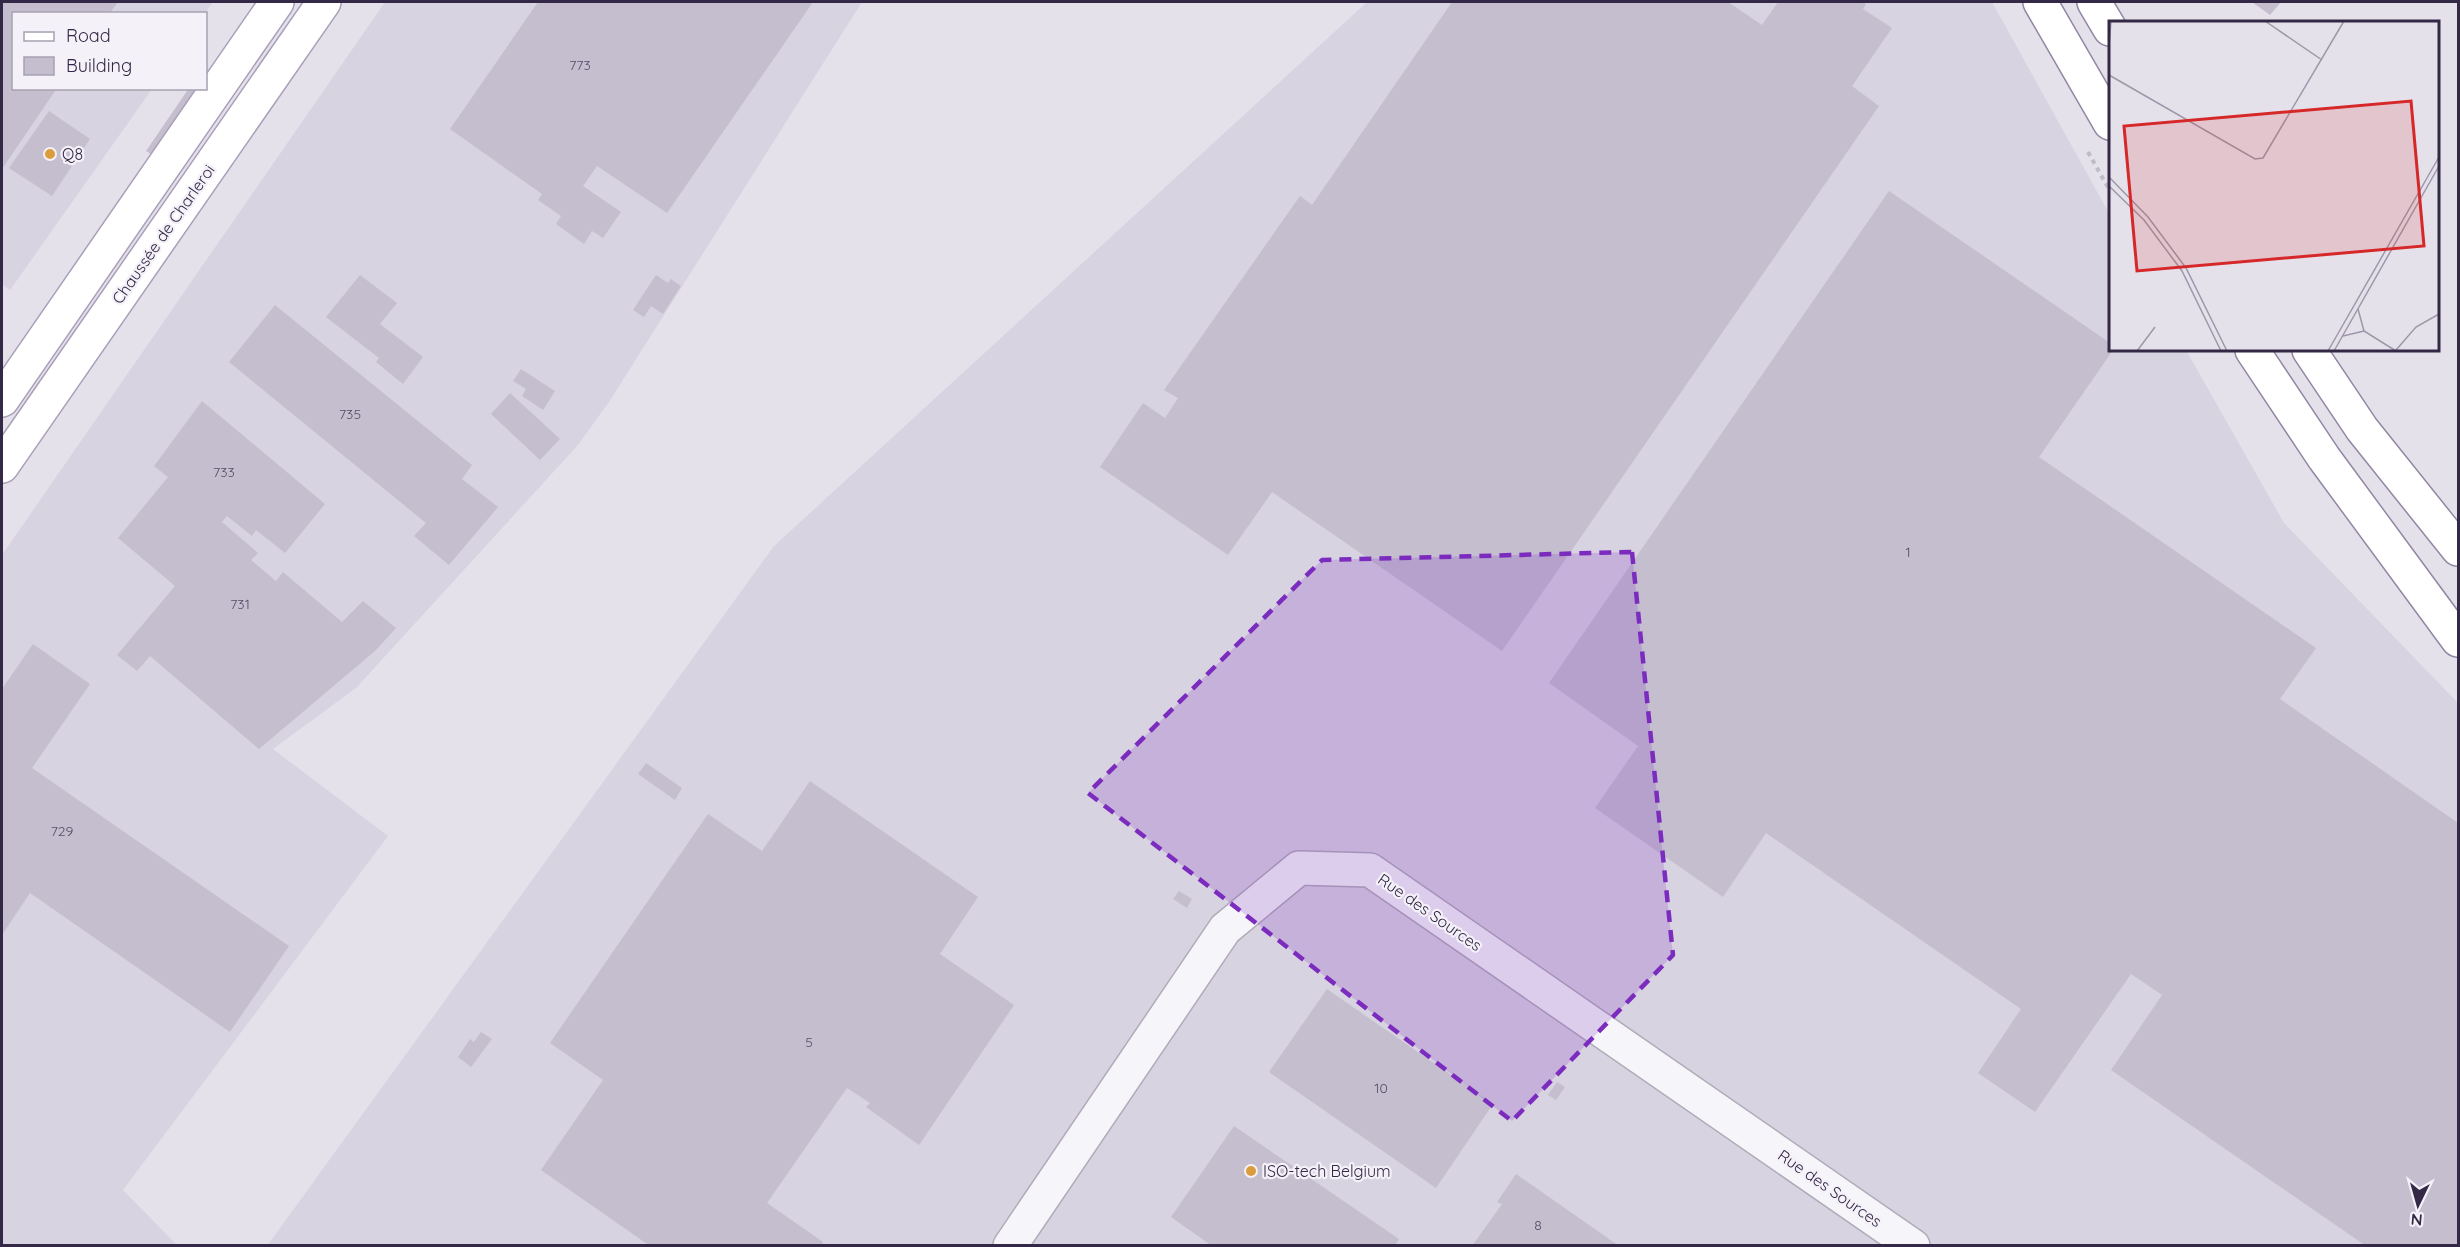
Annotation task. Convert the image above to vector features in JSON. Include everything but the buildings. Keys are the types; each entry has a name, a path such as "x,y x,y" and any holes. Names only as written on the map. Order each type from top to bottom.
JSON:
{"main road":[{"path":"2,400 277,2"},
{"name":"Chaussée de Charleroi","path":"2,466 324,2"},
{"path":"2040,2 2109,121"},
{"path":"2094,2 2109,27"},
{"path":"232,66 263,89"},
{"path":"2253,351 2324,458 2458,640"},
{"path":"2310,351 2362,429 2458,549"}],"street":[{"name":"Rue des Sources","path":"1010,1245 1225,929 1299,868 1370,870 1912,1245"}],"highlighted area":[{"path":"1632,552 1673,955 1512,1121 1088,793 1322,560"}],"shaded area":[{"path":"2,2 213,2 206,12 12,12 12,90 151,90 10,290 2,284"},
{"path":"385,2 862,2 609,402 578,445 356,688 273,749 388,836 123,1190 177,1245 2,1246 2,555"},
{"path":"1367,2 1992,2 2109,213 2109,351 2187,351 2284,523 2458,703 2458,1245 267,1246 774,546"}],"place":[{"name":"Q8","path":"50,154"},
{"name":"ISO-tech Belgium","path":"1251,1171"}]}
